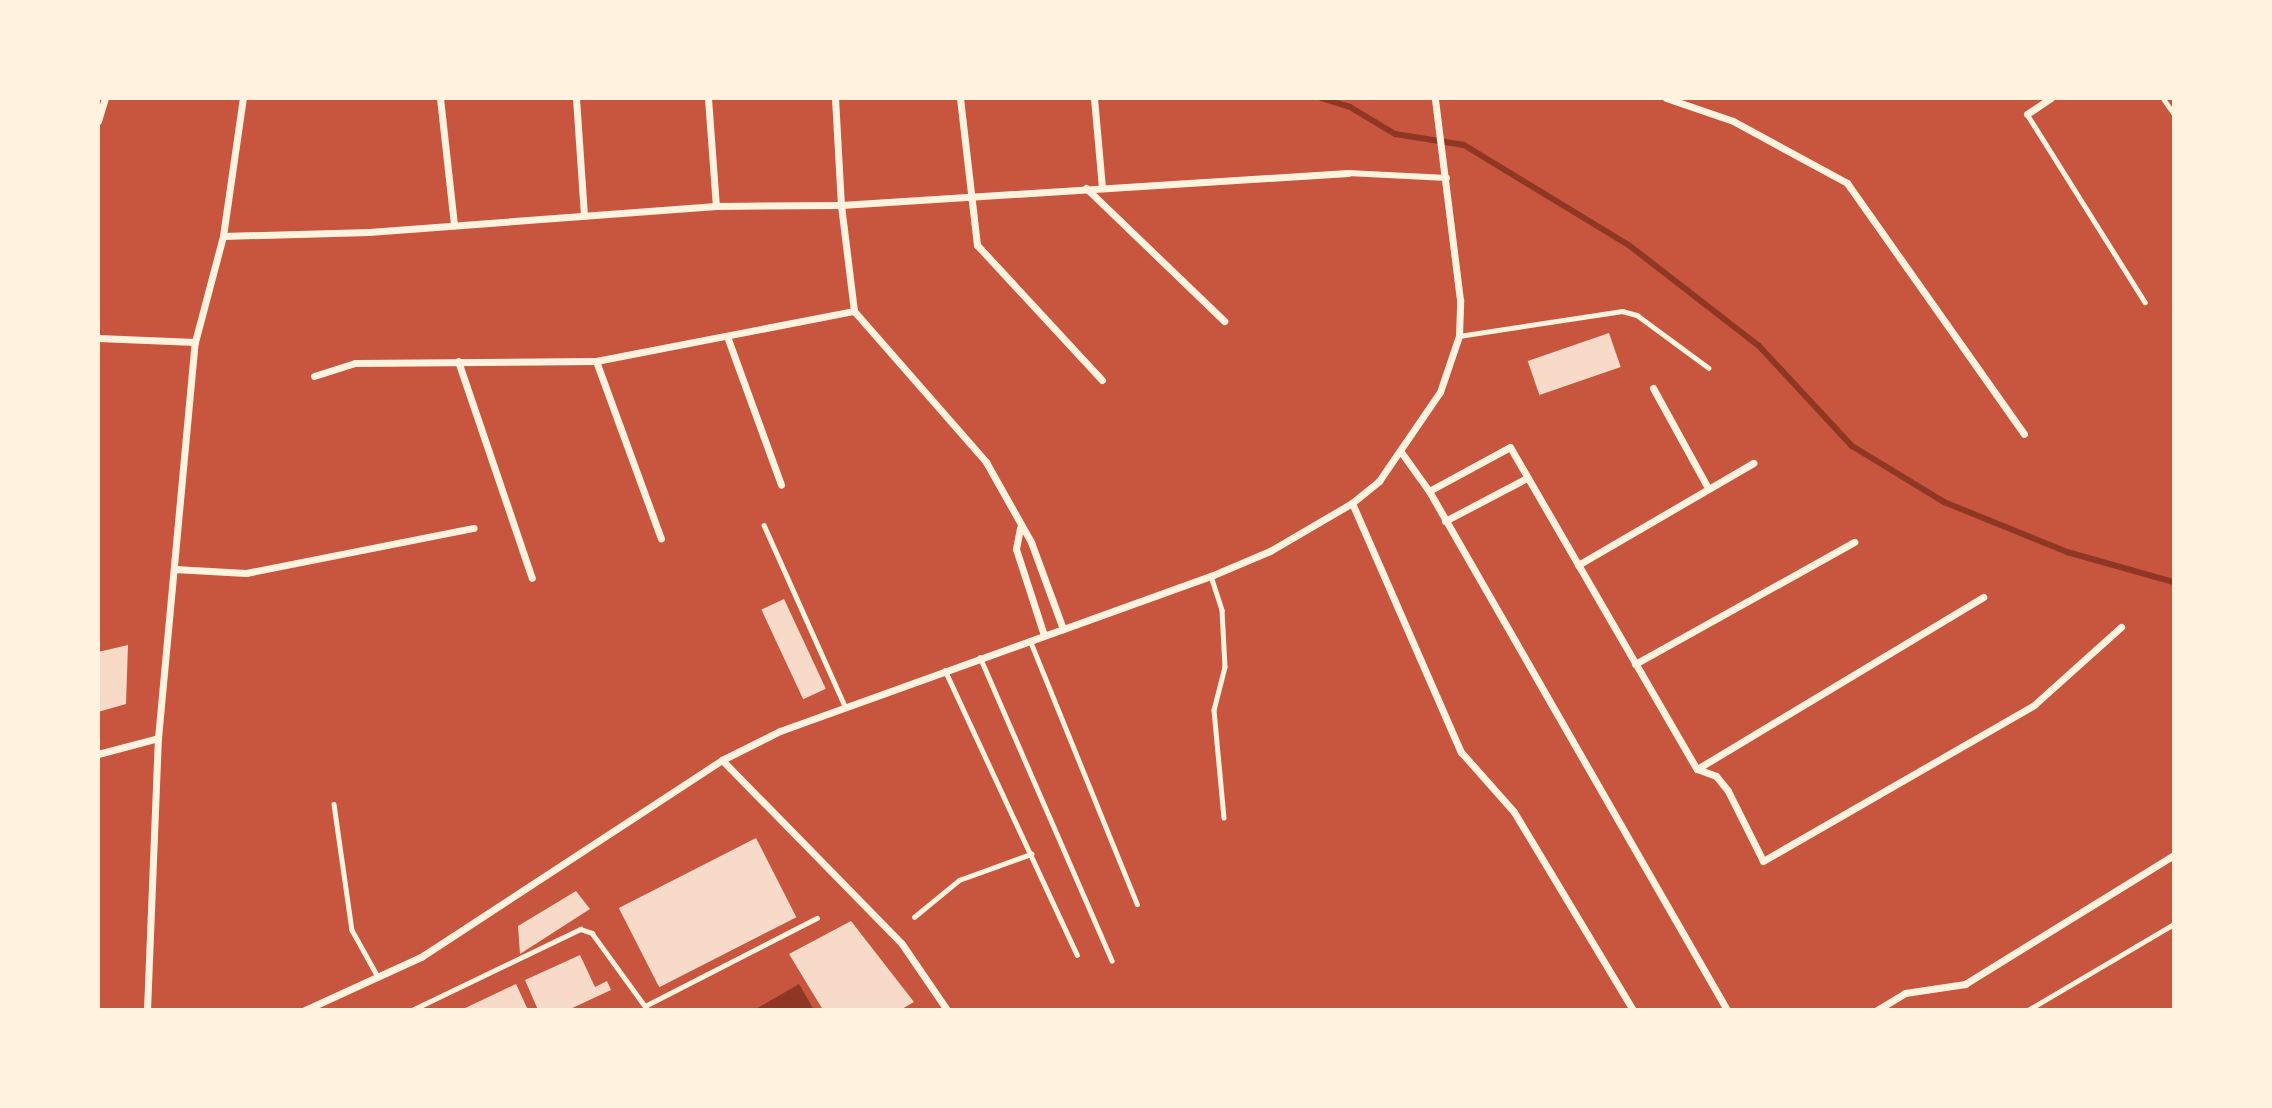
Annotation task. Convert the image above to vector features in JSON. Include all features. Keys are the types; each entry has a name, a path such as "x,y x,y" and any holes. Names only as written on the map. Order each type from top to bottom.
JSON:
{"street":[{"path":"98,121 105,98"},
{"path":"147,1010 158,738 195,342 223,236 243,98"},
{"path":"440,98 454,225"},
{"path":"576,98 584,216"},
{"path":"708,98 716,206"},
{"path":"835,98 841,205 854,311 986,462 1020,528 1031,542 1063,629"},
{"path":"960,98 977,245 1102,380"},
{"path":"1094,98 1102,187"},
{"path":"305,1010 378,978 500,907 722,760 845,706 1211,576 1270,551 1352,503 1378,481 1401,452 1440,392 1459,336 1461,300 1445,151 1436,98"},
{"path":"1666,98 1733,121 1847,183 2024,434"},
{"path":"2027,114 2051,98"},
{"path":"223,236 454,225 716,206 841,205 1348,173 1447,178"},
{"path":"1086,188 1224,321"},
{"path":"314,376 355,363 596,361 728,339 854,311"},
{"path":"98,338 195,342"},
{"path":"728,339 780,485"},
{"path":"458,361 532,578"},
{"path":"596,361 661,539"},
{"path":"1653,388 1709,488"},
{"path":"1429,491 1510,447 1697,769 1716,776 1728,791 1763,861 2034,705 2121,627"},
{"path":"1401,452 1429,491 1727,1010"},
{"path":"1578,565 1753,463"},
{"path":"1445,520 1527,478"},
{"path":"1352,503 1461,752 1514,812 1633,1010"},
{"path":"174,569 246,573 474,528"},
{"path":"1020,528 1016,549 1044,635"},
{"path":"1635,664 1854,541"},
{"path":"1697,769 1983,597"},
{"path":"98,754 158,738"},
{"path":"722,760 902,944 947,1010"},
{"path":"1877,1010 1905,993 1965,984 2174,855"}],"lane":[{"path":"2163,98 2174,114"},
{"path":"2027,114 2145,302"},
{"path":"1459,336 1622,311 1637,315 1709,368"},
{"path":"764,525 845,706"},
{"path":"1211,576 1222,610 1225,667 1214,710 1224,818"},
{"path":"1029,640 1137,904"},
{"path":"980,657 1112,961"},
{"path":"944,669 1077,954"},
{"path":"334,804 352,930 378,978"},
{"path":"914,917 959,880 1031,854"},
{"path":"412,1010 580,929 592,933 647,1008 817,918"},
{"path":"2028,1010 2174,924"}],"shaded area":[{"path":"799,984 814,1010 754,1010"}],"building":[{"path":"1609,333 1621,367 1539,395 1528,361"},
{"path":"784,599 826,689 803,699 761,610"},
{"path":"128,645 126,704 98,712 98,652"},
{"path":"756,838 796,917 659,987 619,908"},
{"path":"576,891 590,909 520,954 518,926"},
{"path":"851,921 914,1002 900,1010 823,1010 789,954"},
{"path":"580,955 595,987 607,981 611,990 568,1010 538,1010 525,980"},
{"path":"516,984 528,1010 461,1010"}],"waterway":[{"path":"1321,98 1350,107 1395,134 1464,145 1630,246 1759,346 1852,446 1944,502 2067,552 2174,582"}]}
